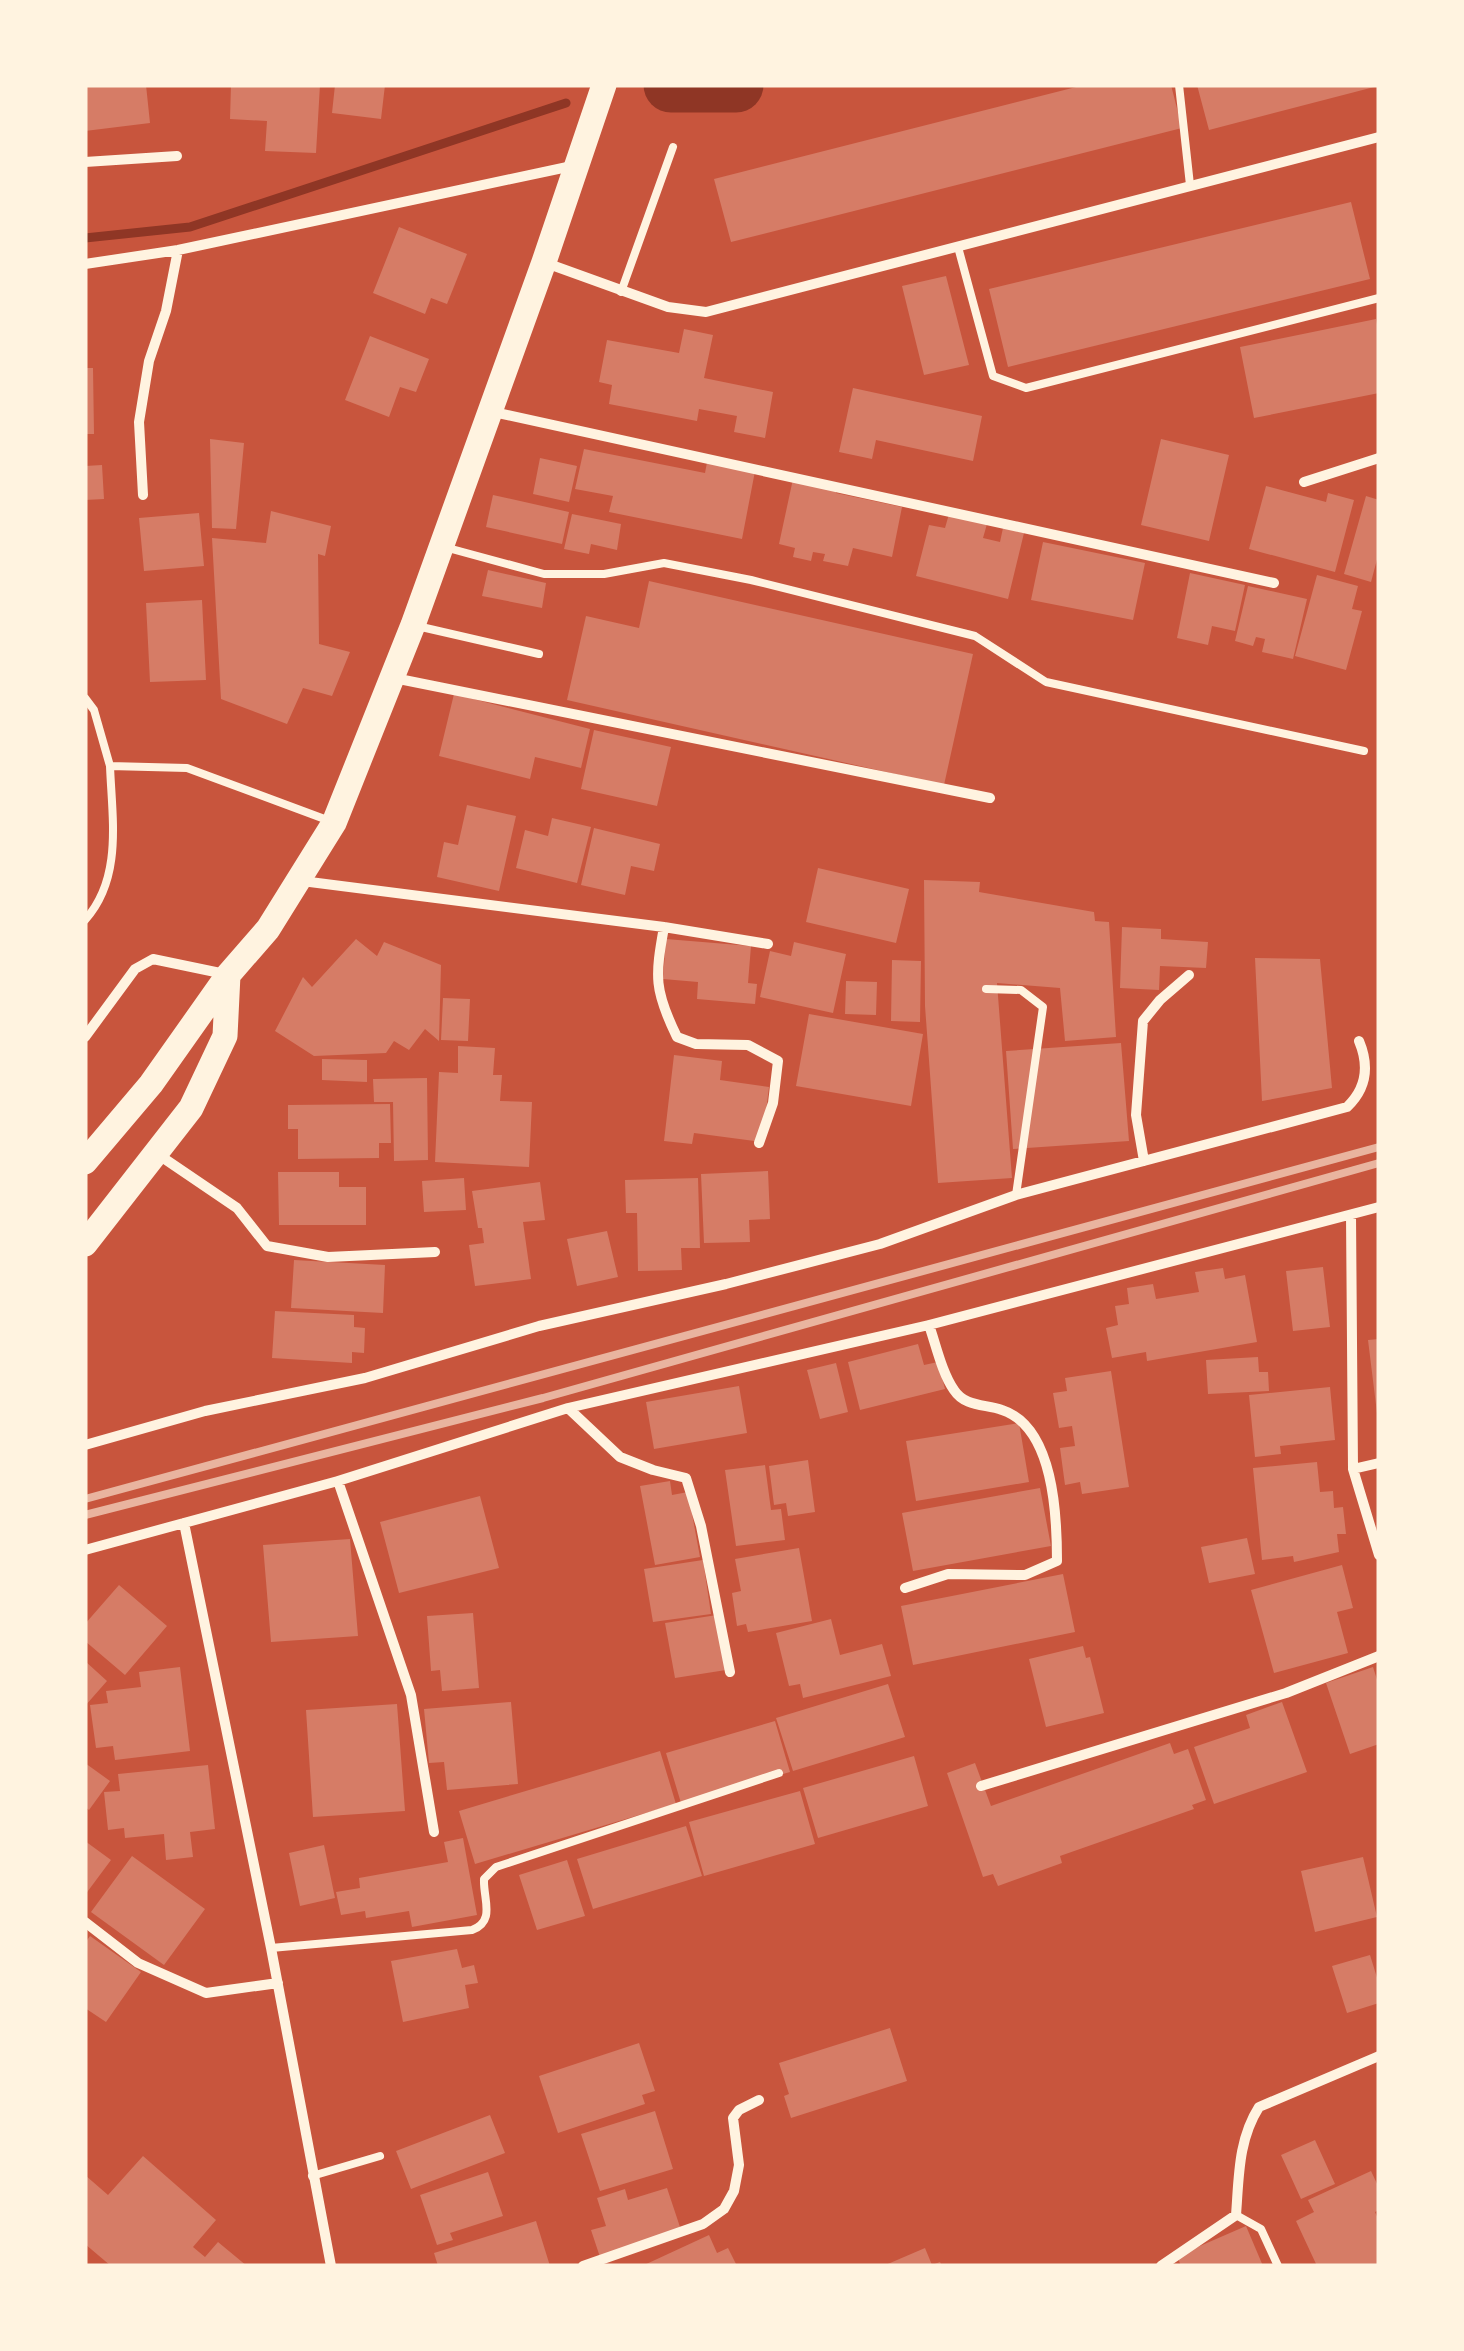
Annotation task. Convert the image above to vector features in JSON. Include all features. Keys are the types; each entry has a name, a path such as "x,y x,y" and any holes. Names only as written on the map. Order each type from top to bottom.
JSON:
{"main road":[{"path":"85,1162 152,1084 228,975 268,929 334,823 393,678 604,85"},
{"path":"85,1244 191,1108 225,1036 228,975"}],"street":[{"path":"544,262 668,307 706,312 1379,136"},
{"path":"85,162 178,156"},
{"path":"85,264 178,250 578,164"},
{"path":"143,495 139,422 149,361 166,311 178,250"},
{"path":"488,411 1274,583"},
{"path":"1304,482 1379,458"},
{"path":"393,678 990,798"},
{"path":"300,881 664,926 768,944"},
{"path":"664,926 655,974 662,1005 677,1036 696,1044 748,1045 778,1061 773,1103 759,1142"},
{"path":"85,1038 135,969 153,959 228,975"},
{"path":"1144,1162 1136,1116 1143,1021 1189,975"},
{"path":"85,1444 205,1412 365,1378 538,1326 880,1244 1016,1195 1347,1108 1360,1095 1367,1060 1359,1040"},
{"path":"156,1152 237,1208 267,1246 328,1257 436,1252"},
{"path":"85,1550 338,1482 568,1408 929,1325 1379,1207"},
{"path":"1350,1214 1353,1468 1379,1556"},
{"path":"905,1588 948,1574 1025,1575 1057,1560 1058,1515 1047,1460 1020,1418 1004,1410 966,1402 954,1391 929,1325"},
{"path":"568,1408 620,1457 686,1478 701,1526 730,1672"},
{"path":"1353,1468 1379,1463"},
{"path":"338,1482 411,1694 434,1832"},
{"path":"184,1523 331,2266"},
{"path":"981,1786 1286,1693 1379,1656"},
{"path":"85,1922 138,1963 206,1993 278,1983"},
{"path":"1160,2266 1236,2215 1242,2146 1248,2124 1259,2107 1379,2056"},
{"path":"583,2266 703,2224 724,2210 734,2192 738,2164 733,2118 739,2110 760,2100"}],"lane":[{"path":"1179,85 1190,185"},
{"path":"621,292 673,148"},
{"path":"958,247 993,376 1026,388 1379,298"},
{"path":"439,546 544,574 604,574 664,563 751,580 975,636 1046,682 1364,751"},
{"path":"412,625 539,654"},
{"path":"85,698 94,710 110,766 113,846 102,894 85,920"},
{"path":"110,766 188,768 334,823"},
{"path":"986,989 1022,990 1043,1007 1016,1195"},
{"path":"271,1948 481,1927 487,1918 484,1879 496,1866 779,1773"},
{"path":"312,2176 380,2156"},
{"path":"1236,2215 1261,2229 1278,2266"}],"building":[{"path":"85,85 146,85 150,123 85,131"},
{"path":"231,85 320,85 316,153 265,151 267,121 230,119"},
{"path":"335,85 385,85 381,119 332,113"},
{"path":"1084,85 1171,85 1182,128 731,242 714,179"},
{"path":"1197,85 1378,85 1378,86 1209,130"},
{"path":"1351,202 1370,279 1008,367 989,289"},
{"path":"399,227 467,254 447,304 431,298 425,314 373,293"},
{"path":"946,276 969,365 924,375 902,286"},
{"path":"1376,319 1379,393 1254,418 1240,347"},
{"path":"684,329 713,335 704,378 773,392 765,438 734,432 737,416 699,409 697,421 609,404 612,385 599,382 607,340 679,353"},
{"path":"370,336 429,359 416,392 400,387 389,417 345,400"},
{"path":"85,368 93,368 94,434 85,434"},
{"path":"853,388 982,416 973,461 876,440 872,459 839,452"},
{"path":"210,439 244,443 236,529 212,528"},
{"path":"1161,439 1229,455 1209,541 1141,525"},
{"path":"584,449 705,473 708,457 756,466 742,539 609,512 613,496 575,489"},
{"path":"540,458 577,466 569,502 533,494"},
{"path":"102,465 104,499 85,500 85,466"},
{"path":"793,479 902,507 892,557 853,548 848,566 823,561 825,554 813,552 811,561 793,557 795,548 779,544"},
{"path":"1266,486 1326,502 1328,493 1354,500 1335,572 1249,549"},
{"path":"493,495 569,512 562,544 486,527"},
{"path":"1366,496 1379,500 1379,552 1371,582 1344,574"},
{"path":"271,511 331,526 325,556 318,554 319,644 350,652 332,696 303,688 287,724 221,699 212,538 266,543"},
{"path":"199,513 204,566 144,571 139,518"},
{"path":"572,514 621,524 617,550 591,544 589,554 564,549"},
{"path":"949,514 987,524 983,538 1000,542 1003,528 1024,533 1008,599 916,576 929,525 945,528"},
{"path":"1043,542 1145,563 1133,620 1031,600"},
{"path":"488,570 546,583 542,608 482,596"},
{"path":"1190,573 1245,585 1235,631 1212,626 1208,645 1177,638"},
{"path":"1317,575 1358,586 1352,609 1362,611 1346,670 1295,656"},
{"path":"649,581 973,654 944,785 567,700 586,616 639,628"},
{"path":"1248,586 1307,599 1293,659 1262,652 1265,639 1256,637 1253,646 1235,641"},
{"path":"202,600 206,680 150,682 146,603"},
{"path":"454,694 590,729 581,768 535,757 530,779 439,756"},
{"path":"594,730 671,747 657,806 581,789"},
{"path":"467,805 516,816 499,891 437,877 444,842 458,845"},
{"path":"552,818 591,827 577,883 516,868 525,830 548,836"},
{"path":"594,828 660,844 654,871 631,866 625,895 581,885"},
{"path":"818,868 909,889 896,943 806,922"},
{"path":"924,880 980,882 979,892 1094,912 1095,921 1109,922 1116,1037 1065,1041 1060,988 997,983 1012,1178 938,1183 925,1006"},
{"path":"1122,927 1161,929 1161,939 1208,942 1206,968 1160,966 1159,990 1120,988"},
{"path":"356,939 377,956 384,942 441,965 439,1041 425,1029 409,1050 394,1041 386,1053 314,1056 275,1031 303,977 312,987"},
{"path":"666,939 751,946 748,983 757,984 755,1004 697,999 698,982 663,979"},
{"path":"794,942 846,954 833,1013 760,997 770,951 791,956"},
{"path":"1255,958 1320,959 1332,1088 1262,1101"},
{"path":"892,960 921,961 920,1022 891,1021"},
{"path":"846,981 877,982 876,1015 845,1014"},
{"path":"443,998 470,999 468,1041 441,1040"},
{"path":"809,1014 923,1034 911,1106 796,1086"},
{"path":"1121,1043 1129,1141 1013,1149 1006,1051"},
{"path":"458,1046 495,1048 493,1075 502,1075 500,1101 532,1102 529,1167 435,1162 439,1072 458,1073"},
{"path":"674,1055 722,1061 720,1080 769,1087 762,1142 694,1133 692,1144 664,1141"},
{"path":"322,1059 367,1060 367,1082 322,1080"},
{"path":"427,1078 428,1160 394,1161 393,1102 374,1102 373,1079"},
{"path":"390,1104 391,1143 379,1143 379,1158 298,1159 298,1129 288,1129 288,1105"},
{"path":"768,1171 770,1219 749,1220 750,1242 704,1243 701,1174"},
{"path":"278,1172 339,1172 339,1187 366,1187 366,1225 279,1225"},
{"path":"464,1178 466,1210 424,1212 422,1181"},
{"path":"698,1178 700,1248 681,1248 682,1270 638,1271 637,1213 626,1213 625,1180"},
{"path":"540,1182 545,1220 523,1222 531,1279 475,1286 469,1245 484,1243 472,1191"},
{"path":"607,1231 618,1277 577,1286 567,1239"},
{"path":"294,1260 385,1265 383,1313 291,1308"},
{"path":"1323,1267 1330,1327 1293,1331 1286,1271"},
{"path":"1223,1268 1225,1279 1245,1275 1257,1342 1147,1361 1146,1352 1112,1358 1106,1328 1118,1325 1115,1306 1129,1304 1127,1288 1153,1284 1156,1299 1199,1292 1195,1272"},
{"path":"275,1311 354,1315 354,1327 365,1328 364,1353 352,1352 352,1363 272,1358"},
{"path":"1379,1339 1379,1413 1377,1413 1368,1340"},
{"path":"918,1344 924,1365 938,1362 945,1389 860,1410 848,1362"},
{"path":"1258,1357 1259,1372 1268,1372 1269,1391 1208,1394 1206,1360"},
{"path":"836,1363 848,1412 820,1419 807,1370"},
{"path":"1111,1371 1129,1487 1082,1494 1080,1482 1065,1485 1060,1448 1075,1446 1072,1426 1059,1428 1053,1393 1067,1391 1065,1378"},
{"path":"739,1386 747,1433 654,1449 646,1402"},
{"path":"1330,1387 1335,1440 1280,1446 1281,1454 1255,1457 1249,1395"},
{"path":"1019,1423 1029,1482 916,1501 906,1441"},
{"path":"808,1460 815,1512 788,1516 786,1503 774,1505 769,1466"},
{"path":"1317,1462 1320,1492 1333,1491 1334,1508 1343,1507 1346,1534 1337,1534 1339,1552 1294,1562 1293,1556 1262,1560 1253,1468"},
{"path":"765,1465 771,1510 781,1509 785,1540 736,1546 725,1470"},
{"path":"670,1481 672,1495 688,1492 700,1557 655,1565 640,1486"},
{"path":"1040,1488 1051,1546 913,1571 902,1513"},
{"path":"480,1496 499,1568 399,1593 380,1522"},
{"path":"1247,1538 1255,1574 1209,1583 1201,1547"},
{"path":"350,1539 358,1636 271,1642 263,1545"},
{"path":"799,1548 812,1621 748,1632 746,1624 737,1626 732,1593 741,1591 735,1559"},
{"path":"703,1560 711,1614 653,1622 644,1569"},
{"path":"1342,1565 1353,1608 1337,1612 1348,1653 1274,1673 1251,1590"},
{"path":"1063,1574 1075,1632 913,1665 901,1606"},
{"path":"119,1585 167,1626 125,1675 85,1641 85,1624"},
{"path":"473,1613 479,1688 442,1691 440,1670 431,1671 427,1616"},
{"path":"717,1615 726,1670 675,1678 665,1623"},
{"path":"831,1619 840,1655 882,1644 891,1676 803,1698 800,1684 789,1686 776,1633"},
{"path":"1083,1646 1086,1658 1090,1657 1104,1713 1046,1727 1029,1659"},
{"path":"85,1661 107,1681 85,1706"},
{"path":"180,1667 190,1751 115,1760 113,1746 96,1748 90,1705 108,1703 106,1691 141,1687 139,1672"},
{"path":"1373,1667 1379,1686 1379,1744 1350,1754 1326,1683"},
{"path":"888,1684 905,1737 793,1771 776,1718"},
{"path":"511,1702 518,1784 447,1790 444,1762 429,1763 424,1709"},
{"path":"1282,1702 1307,1772 1214,1804 1194,1747 1250,1728 1246,1715"},
{"path":"397,1704 405,1811 313,1817 306,1710"},
{"path":"775,1721 790,1772 681,1803 666,1753"},
{"path":"1170,1743 1174,1754 1188,1749 1206,1800 1192,1805 1194,1809 1060,1856 1062,1863 998,1886 993,1874 983,1877 947,1773 975,1763 991,1806"},
{"path":"660,1751 676,1804 475,1864 459,1811"},
{"path":"914,1756 928,1806 818,1838 803,1788"},
{"path":"85,1763 110,1781 89,1810 85,1807"},
{"path":"208,1765 215,1829 190,1832 193,1857 166,1860 164,1834 125,1838 124,1828 108,1830 104,1792 120,1791 118,1774"},
{"path":"800,1791 815,1844 704,1876 689,1822"},
{"path":"686,1826 702,1876 593,1909 577,1859"},
{"path":"463,1838 477,1915 412,1927 409,1911 366,1918 365,1911 341,1915 336,1892 360,1888 359,1878 448,1862 444,1842"},
{"path":"85,1841 111,1860 85,1895"},
{"path":"324,1845 335,1898 300,1906 289,1853"},
{"path":"132,1856 205,1909 164,1965 91,1912"},
{"path":"1363,1857 1377,1917 1315,1932 1301,1871"},
{"path":"567,1860 585,1916 537,1930 519,1875"},
{"path":"90,1936 141,1972 106,2022 85,2008 85,1943"},
{"path":"457,1949 462,1968 474,1965 478,1983 465,1985 469,2008 403,2022 391,1961"},
{"path":"1370,1955 1379,1984 1379,2003 1347,2013 1332,1966"},
{"path":"890,2028 907,2081 791,2118 784,2096 789,2094 779,2063"},
{"path":"639,2043 655,2091 642,2095 645,2104 558,2133 539,2076"},
{"path":"655,2111 673,2169 600,2191 581,2134"},
{"path":"490,2115 505,2153 411,2189 396,2151"},
{"path":"1315,2140 1335,2184 1301,2199 1281,2155"},
{"path":"143,2156 216,2220 193,2247 205,2257 218,2242 247,2266 111,2266 85,2244 85,2175 108,2195"},
{"path":"1371,2171 1379,2188 1379,2210 1375,2212 1379,2221 1379,2266 1317,2266 1296,2221 1314,2212 1308,2200"},
{"path":"488,2172 503,2216 450,2233 453,2240 437,2245 420,2195"},
{"path":"667,2188 681,2230 600,2257 591,2230 606,2226 597,2198 625,2189 628,2200"},
{"path":"536,2221 550,2266 438,2266 434,2253"},
{"path":"1246,2226 1263,2266 1181,2266 1177,2256"},
{"path":"709,2235 717,2253 728,2248 737,2266 642,2266"},
{"path":"925,2248 932,2265 940,2262 942,2266 883,2266"}],"waterway":[{"path":"671,85 736,85"},
{"path":"85,238 190,227 566,103"}],"railway":[{"path":"85,1499 1379,1147"},
{"path":"85,1515 543,1398 1379,1163"}]}
